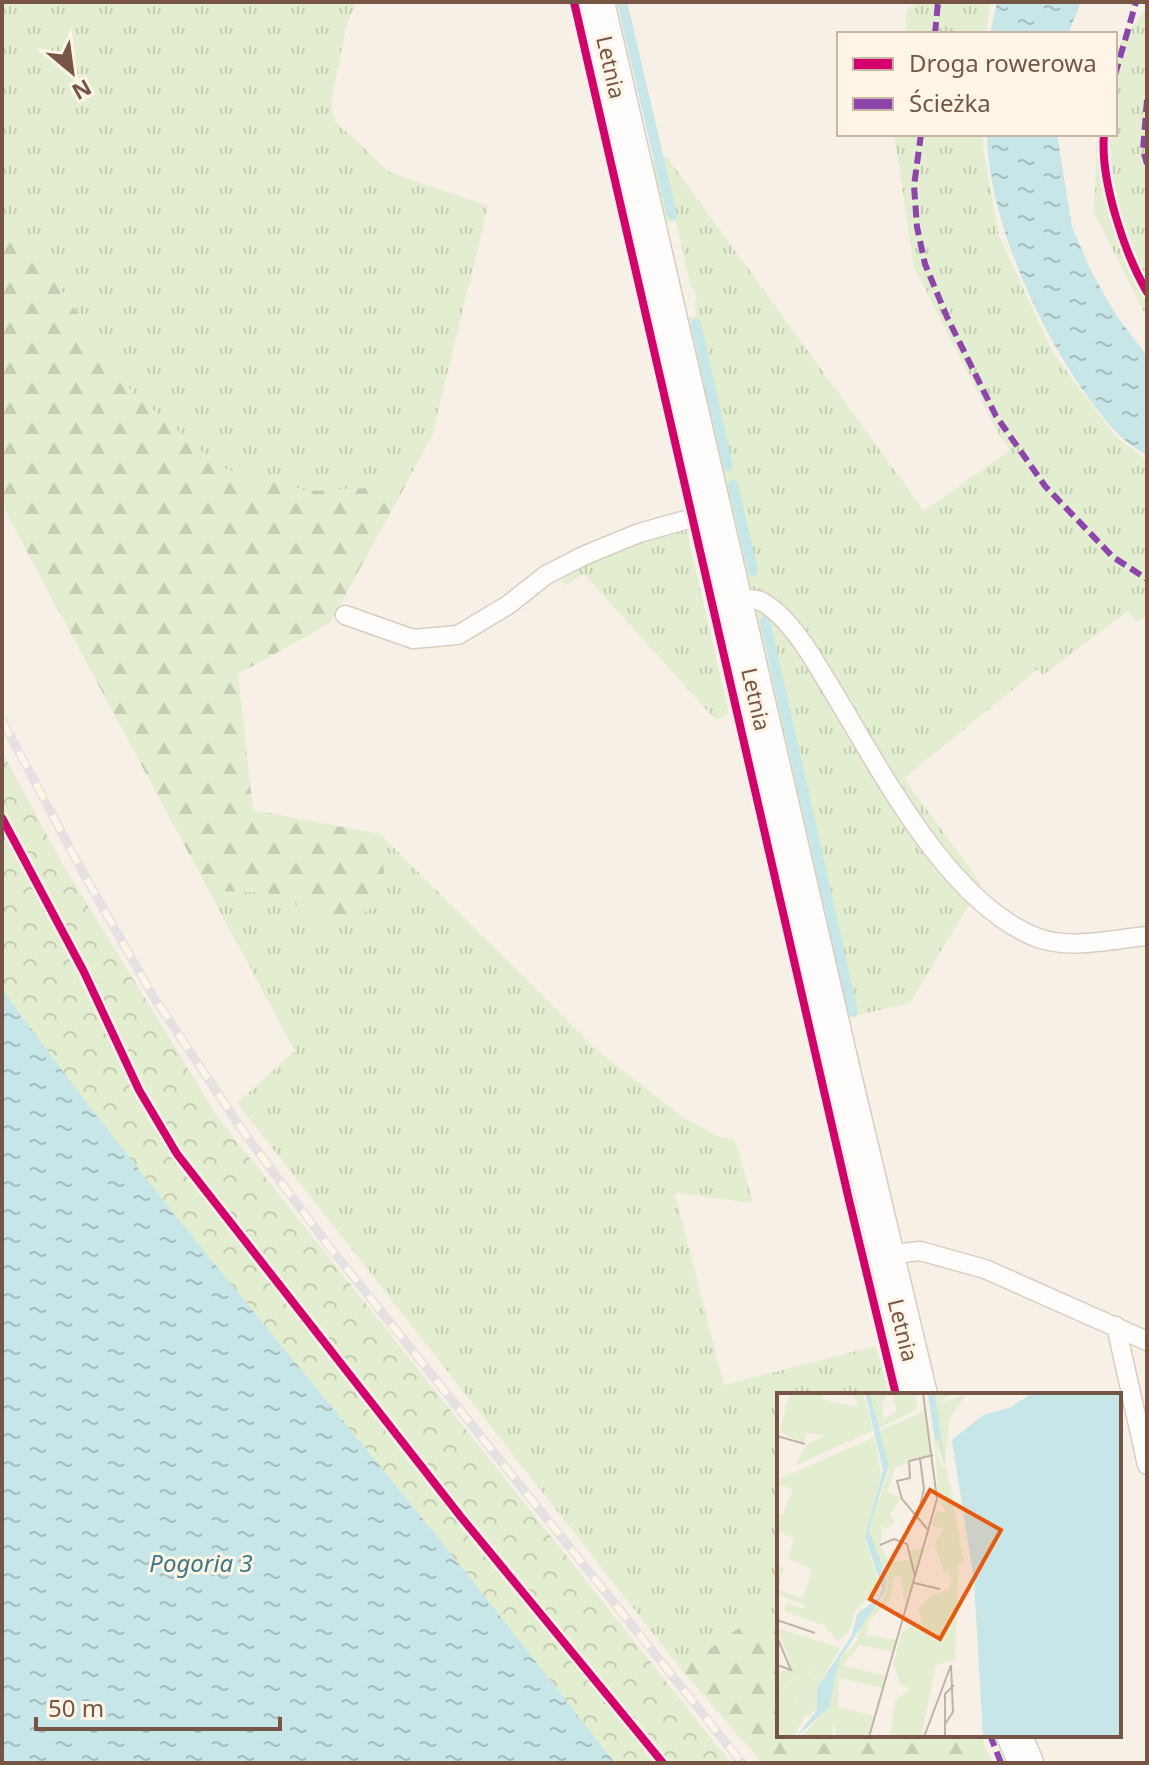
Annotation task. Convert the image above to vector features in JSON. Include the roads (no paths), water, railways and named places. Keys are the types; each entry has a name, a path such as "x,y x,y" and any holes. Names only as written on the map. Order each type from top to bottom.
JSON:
{"street":[{"name":"Letnia","path":"597,2 920,1393"},
{"path":"1015,1737 1026,1763"}],"lane":[{"path":"345,615 413,639 458,635 508,605 546,575 583,556 639,533 714,512"},
{"path":"734,602 750,599 764,602 807,649 918,829 981,901 1010,924 1060,944 1147,936"},
{"path":"886,1255 920,1251 957,1260 1022,1284 1147,1341"},
{"path":"1116,1326 1147,1465"}],"water":[{"path":"997,2 1081,2 1069,32 990,32"},
{"path":"987,136 1057,136 1072,227 1091,271 1116,315 1147,356 1147,456 1118,434 1094,405 1049,334 1012,252 990,171"},
{"name":"Pogoria 3","path":"2,989 161,1197 435,1534 615,1763 2,1763"}],"waterway":[{"path":"622,2 672,215"},
{"path":"696,324 728,466"},
{"path":"733,485 753,571"},
{"path":"765,621 853,1012"}],"railway":[{"path":"2,720 153,996 247,1137 328,1245 742,1763"}]}
